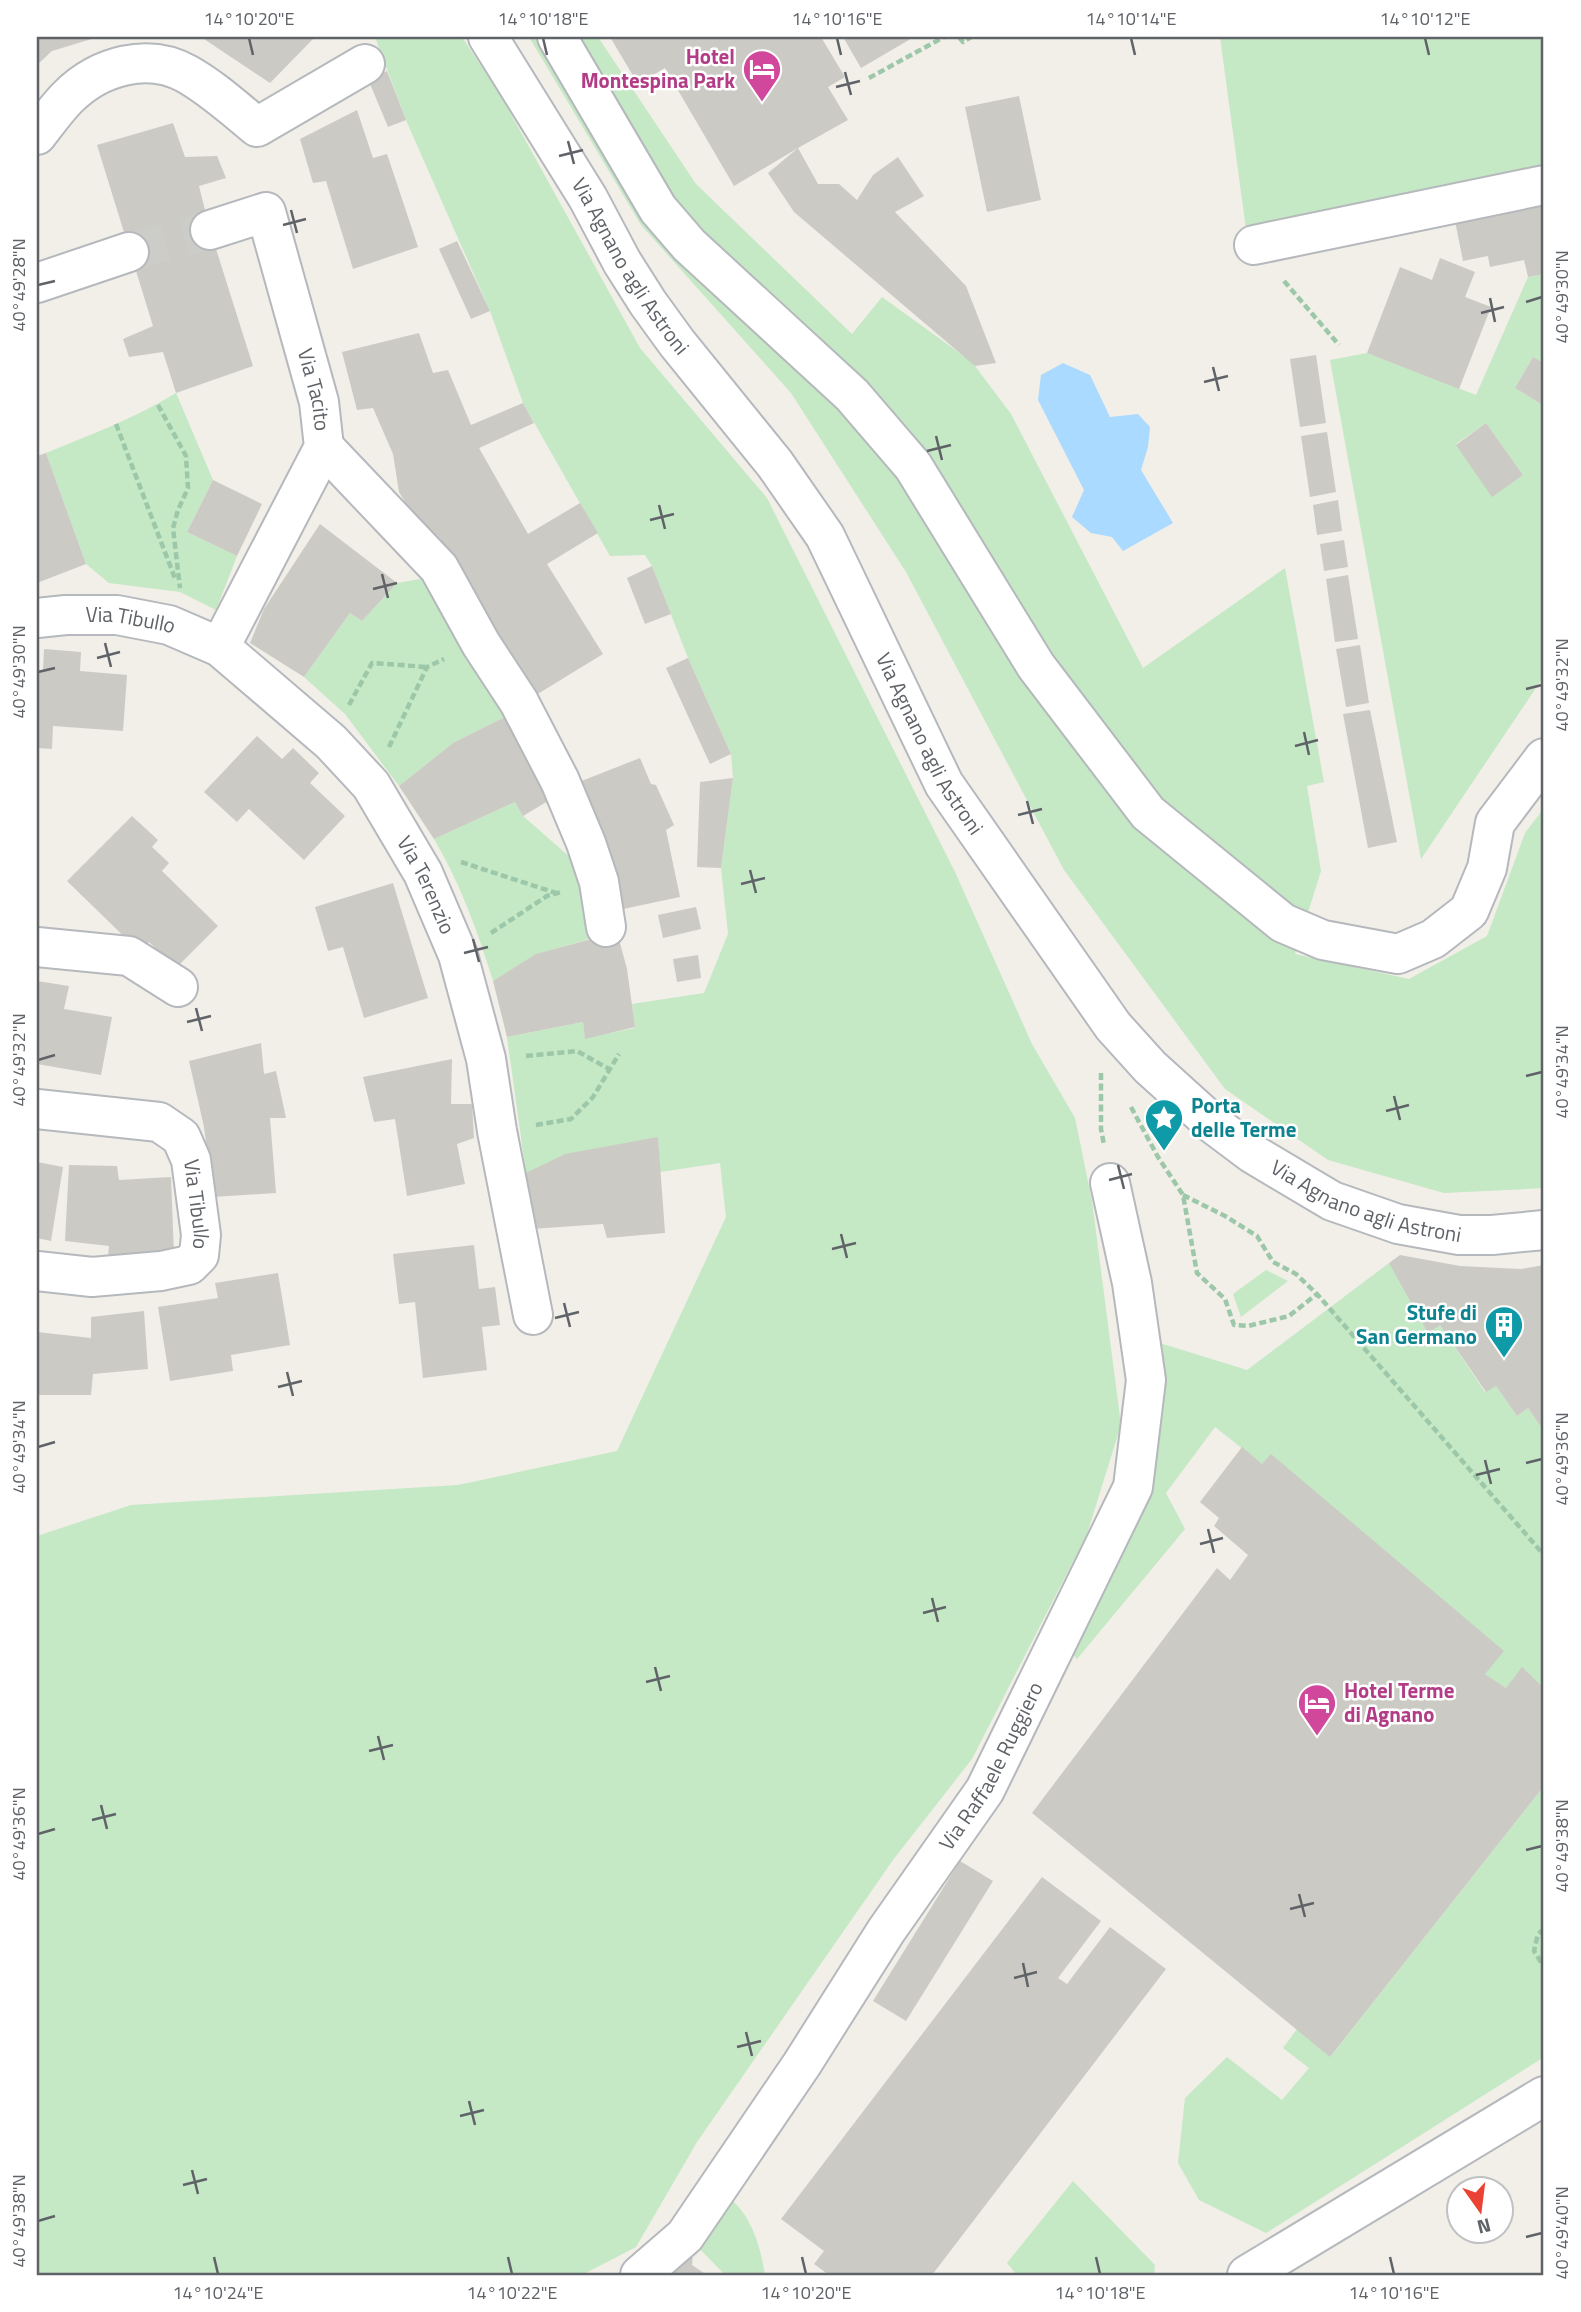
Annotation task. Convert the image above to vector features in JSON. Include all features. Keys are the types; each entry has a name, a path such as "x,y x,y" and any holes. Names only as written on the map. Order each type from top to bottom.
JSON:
{"street":[{"name":"Via Agnano agli Astroni","path":"488,37 588,198 622,262 648,303 775,464 825,536 944,784 1113,1026 1150,1067 1213,1124 1253,1154 1332,1201 1398,1224 1459,1235 1544,1230"},
{"path":"557,37 658,209 689,245 852,395 913,466 1036,666 1148,813 1283,923 1323,940 1398,954 1433,939 1469,911 1487,868 1495,824 1544,758"},
{"path":"37,135 68,97 96,74 127,65 158,62 187,74 257,127 365,64"},
{"path":"1254,246 1544,185"},
{"name":"Via Tacito","path":"210,230 266,212 320,402 324,447 220,647"},
{"path":"37,283 129,252"},
{"path":"324,447 439,568 481,644 520,702 560,781 586,843 599,883 606,927"},
{"name":"Via Tibullo","path":"37,618 117,615 169,625 220,647"},
{"name":"Via Terenzio","path":"220,647 331,743 370,785 423,873 458,955 486,1059 497,1131 533,1315"},
{"path":"37,947 129,956 178,987"},
{"name":"Via Tibullo","path":"37,1110 159,1122 181,1137 191,1160 201,1235 199,1255 189,1265 161,1271 92,1277 37,1271"},
{"name":"Via Raffaele Ruggiero","path":"640,2275 685,2236 802,2064 886,1931 985,1790 1133,1486 1146,1380 1132,1283 1111,1183"},
{"path":"1247,2275 1544,2095"}],"path":[{"path":"869,78 944,37"},
{"path":"959,37 963,42 971,37"},
{"path":"1254,246 1339,345"},
{"path":"116,424 180,592 173,528 188,488 186,456 158,405"},
{"path":"331,743 372,663 427,667 481,644"},
{"path":"370,785 427,667"},
{"path":"423,873 444,856 557,893"},
{"path":"458,955 547,896 599,883"},
{"path":"1111,1183 1101,1129 1101,1051 1113,1026"},
{"path":"486,1059 577,1051 609,1069"},
{"path":"497,1131 571,1119 593,1097 619,1054"},
{"path":"1157,1157 1183,1195 1197,1273 1225,1299 1234,1325 1248,1326 1289,1316 1317,1294"},
{"path":"1183,1195 1257,1236 1273,1262 1296,1274 1317,1294 1544,1555"},
{"path":"1544,1929 1538,1934 1534,1951 1544,1967"}],"green space":[{"path":"375,37 462,37 501,96 640,348 767,498 955,872 1032,1044 1075,1118 1092,1201 1121,1425 1087,1534 972,1759 893,1860 697,2142 636,2247 582,2275 37,2275 37,1536 131,1505 458,1485 617,1451 726,1217 720,1163 660,1172 658,1137 526,1173 507,1037 583,1022 585,1038 635,1028 632,1004 704,993 728,934 721,868 733,778 731,754 688,658 652,566 645,555 610,556 523,403 490,311 406,120"},
{"path":"529,37 598,37 696,184 852,334 882,297 972,362 1011,414 1143,668 1285,568 1324,782 1307,786 1321,871 1295,954 1409,979 1487,936 1525,833 1544,808 1544,1188 1444,1193 1328,1160 1225,1089 1064,870 906,572 791,393 641,225"},
{"path":"1220,37 1544,37 1544,167 1246,229"},
{"path":"1544,274 1544,363 1533,357 1515,388 1544,406 1544,676 1421,859 1330,360 1367,353 1476,395 1528,277","holes":["1486,423 1523,475 1492,496 1456,444"]},
{"path":"176,393 213,480 187,532 237,556 216,610 180,592 109,583 86,564 46,453 96,433"},
{"path":"432,577 509,715 453,743 399,786 345,714 304,677 350,613 362,621 397,583"},
{"path":"515,802 523,816 579,865 593,938 537,954 493,981 468,908 434,839"},
{"path":"1389,1263 1440,1325 1485,1392 1496,1386 1517,1416 1528,1408 1544,1431 1544,1688 1522,1668 1506,1688 1485,1674 1271,1455 1262,1464 1215,1427 1166,1493 1185,1529 1077,1659 1070,1651 1143,1500 1150,1340 1247,1370"},
{"path":"1266,1270 1288,1281 1241,1317 1233,1294"},
{"path":"1544,1786 1544,2057 1266,2233 1199,2200 1178,2163 1185,2098 1227,2057 1282,2100 1309,2068 1283,2048 1297,2029 1331,2056"},
{"path":"1073,2181 1155,2265 1154,2275 1017,2275 1007,2263"},
{"path":"728,2196 743,2213 754,2232 765,2275 725,2275 694,2243"}],"water":[{"path":"1063,363 1090,375 1110,417 1138,414 1150,427 1148,447 1141,470 1173,523 1123,551 1112,537 1091,533 1072,517 1084,490 1038,400 1041,375"}],"building":[{"path":"37,37 98,37 52,51 37,65"},
{"path":"201,37 315,37 270,83"},
{"name":"Hotel Montespina Park","path":"610,37 821,37 845,77 828,87 848,120 734,186 665,68 638,84"},
{"path":"843,37 914,37 861,68"},
{"path":"387,71 406,120 388,127 368,79"},
{"path":"1019,96 1041,200 987,212 965,107"},
{"path":"357,110 373,158 387,154 418,247 353,269 326,181 313,183 300,139"},
{"path":"173,123 185,157 217,156 226,178 199,186 210,230 253,366 176,393 163,352 129,357 123,339 153,326 97,145"},
{"path":"798,148 818,184 839,184 857,200 873,175 898,157 924,196 895,212 966,286 996,363 975,366 794,212 768,173"},
{"path":"1544,197 1544,274 1528,277 1524,260 1490,267 1488,256 1463,261 1454,216"},
{"path":"457,241 490,311 471,319 439,249"},
{"path":"1440,258 1475,272 1465,297 1491,307 1459,389 1367,353 1400,267 1432,280"},
{"path":"419,333 433,373 448,370 471,425 523,403 534,423 479,448 528,534 580,503 598,533 547,564 603,654 536,695 460,579 437,535 427,539 399,492 393,454 373,408 357,410 342,352"},
{"path":"1316,355 1326,423 1300,427 1290,359"},
{"path":"1533,357 1544,363 1544,406 1515,388"},
{"path":"1486,423 1523,475 1492,497 1456,445"},
{"path":"1327,432 1336,492 1310,497 1301,436"},
{"path":"46,453 86,564 37,583 37,456"},
{"path":"213,480 262,504 237,556 187,532"},
{"path":"1338,500 1342,531 1317,535 1313,505"},
{"path":"320,524 397,583 362,621 350,613 304,677 250,643 264,609"},
{"path":"1344,540 1348,567 1324,571 1320,544"},
{"path":"652,566 671,614 645,624 627,578"},
{"path":"1348,575 1358,639 1335,642 1326,579"},
{"path":"1360,645 1369,703 1346,707 1336,649"},
{"path":"44,649 81,652 80,671 127,675 123,731 53,726 52,749 37,748 37,670 43,670"},
{"path":"688,658 731,754 710,764 666,668"},
{"path":"1370,710 1397,842 1368,848 1343,714"},
{"path":"509,715 548,801 523,816 515,802 434,839 399,786 453,743"},
{"path":"257,736 282,759 293,748 319,773 310,783 345,816 304,860 249,809 237,822 204,792"},
{"path":"640,758 674,825 666,830 680,897 609,912 579,782"},
{"path":"733,778 721,868 697,867 700,782"},
{"path":"132,816 158,840 152,847 169,863 162,871 218,926 176,968 149,942 140,952 67,881"},
{"path":"393,883 428,998 364,1018 343,947 328,951 315,907"},
{"path":"696,907 701,929 663,938 658,915"},
{"path":"617,932 627,969 635,1027 585,1039 583,1022 507,1037 493,981 536,954"},
{"path":"698,955 701,978 677,982 673,959"},
{"path":"37,981 69,986 64,1009 112,1017 101,1075 37,1064"},
{"path":"261,1043 264,1074 276,1071 286,1118 270,1118 276,1193 213,1197 204,1127 189,1061"},
{"path":"452,1059 451,1104 472,1104 474,1138 457,1144 465,1184 407,1196 395,1119 374,1122 363,1077"},
{"path":"658,1137 665,1233 607,1238 603,1224 532,1229 526,1173 565,1154"},
{"path":"37,1162 63,1167 51,1241 37,1238"},
{"path":"69,1165 117,1166 119,1180 171,1177 174,1255 108,1257 109,1246 65,1241"},
{"path":"474,1245 479,1289 495,1287 500,1325 482,1327 487,1370 423,1378 415,1302 399,1304 393,1254"},
{"name":"Stufe di San Germano","path":"1400,1255 1460,1266 1521,1269 1544,1265 1544,1431 1528,1408 1517,1416 1496,1386 1486,1392 1440,1325 1428,1333 1389,1263"},
{"path":"278,1273 290,1345 231,1355 233,1371 170,1381 158,1307 218,1298 215,1283"},
{"path":"144,1311 148,1369 93,1374 91,1395 37,1395 37,1332 91,1338 91,1317"},
{"name":"Hotel Terme di Agnano","path":"1242,1447 1262,1464 1271,1454 1504,1651 1485,1674 1506,1688 1522,1667 1544,1688 1544,1786 1330,2057 1032,1813 1217,1568 1230,1580 1248,1555 1214,1526 1219,1518 1200,1502"},
{"path":"960,1861 993,1881 906,2021 873,2001"},
{"path":"1042,1877 1101,1921 1058,1978 1067,1984 1110,1927 1166,1969 932,2275 829,2275 814,2264 824,2251 781,2219"},
{"path":"694,2243 692,2265 707,2275 659,2275"}],"tunnel":[{"path":"129,252 210,230"}],"place":[{"name":"Hotel Montespina Park","path":"762,103"},
{"name":"Porta delle Terme","path":"1164,1152"},
{"name":"Stufe di San Germano","path":"1504,1359"},
{"name":"Hotel Terme di Agnano","path":"1317,1737"}]}
